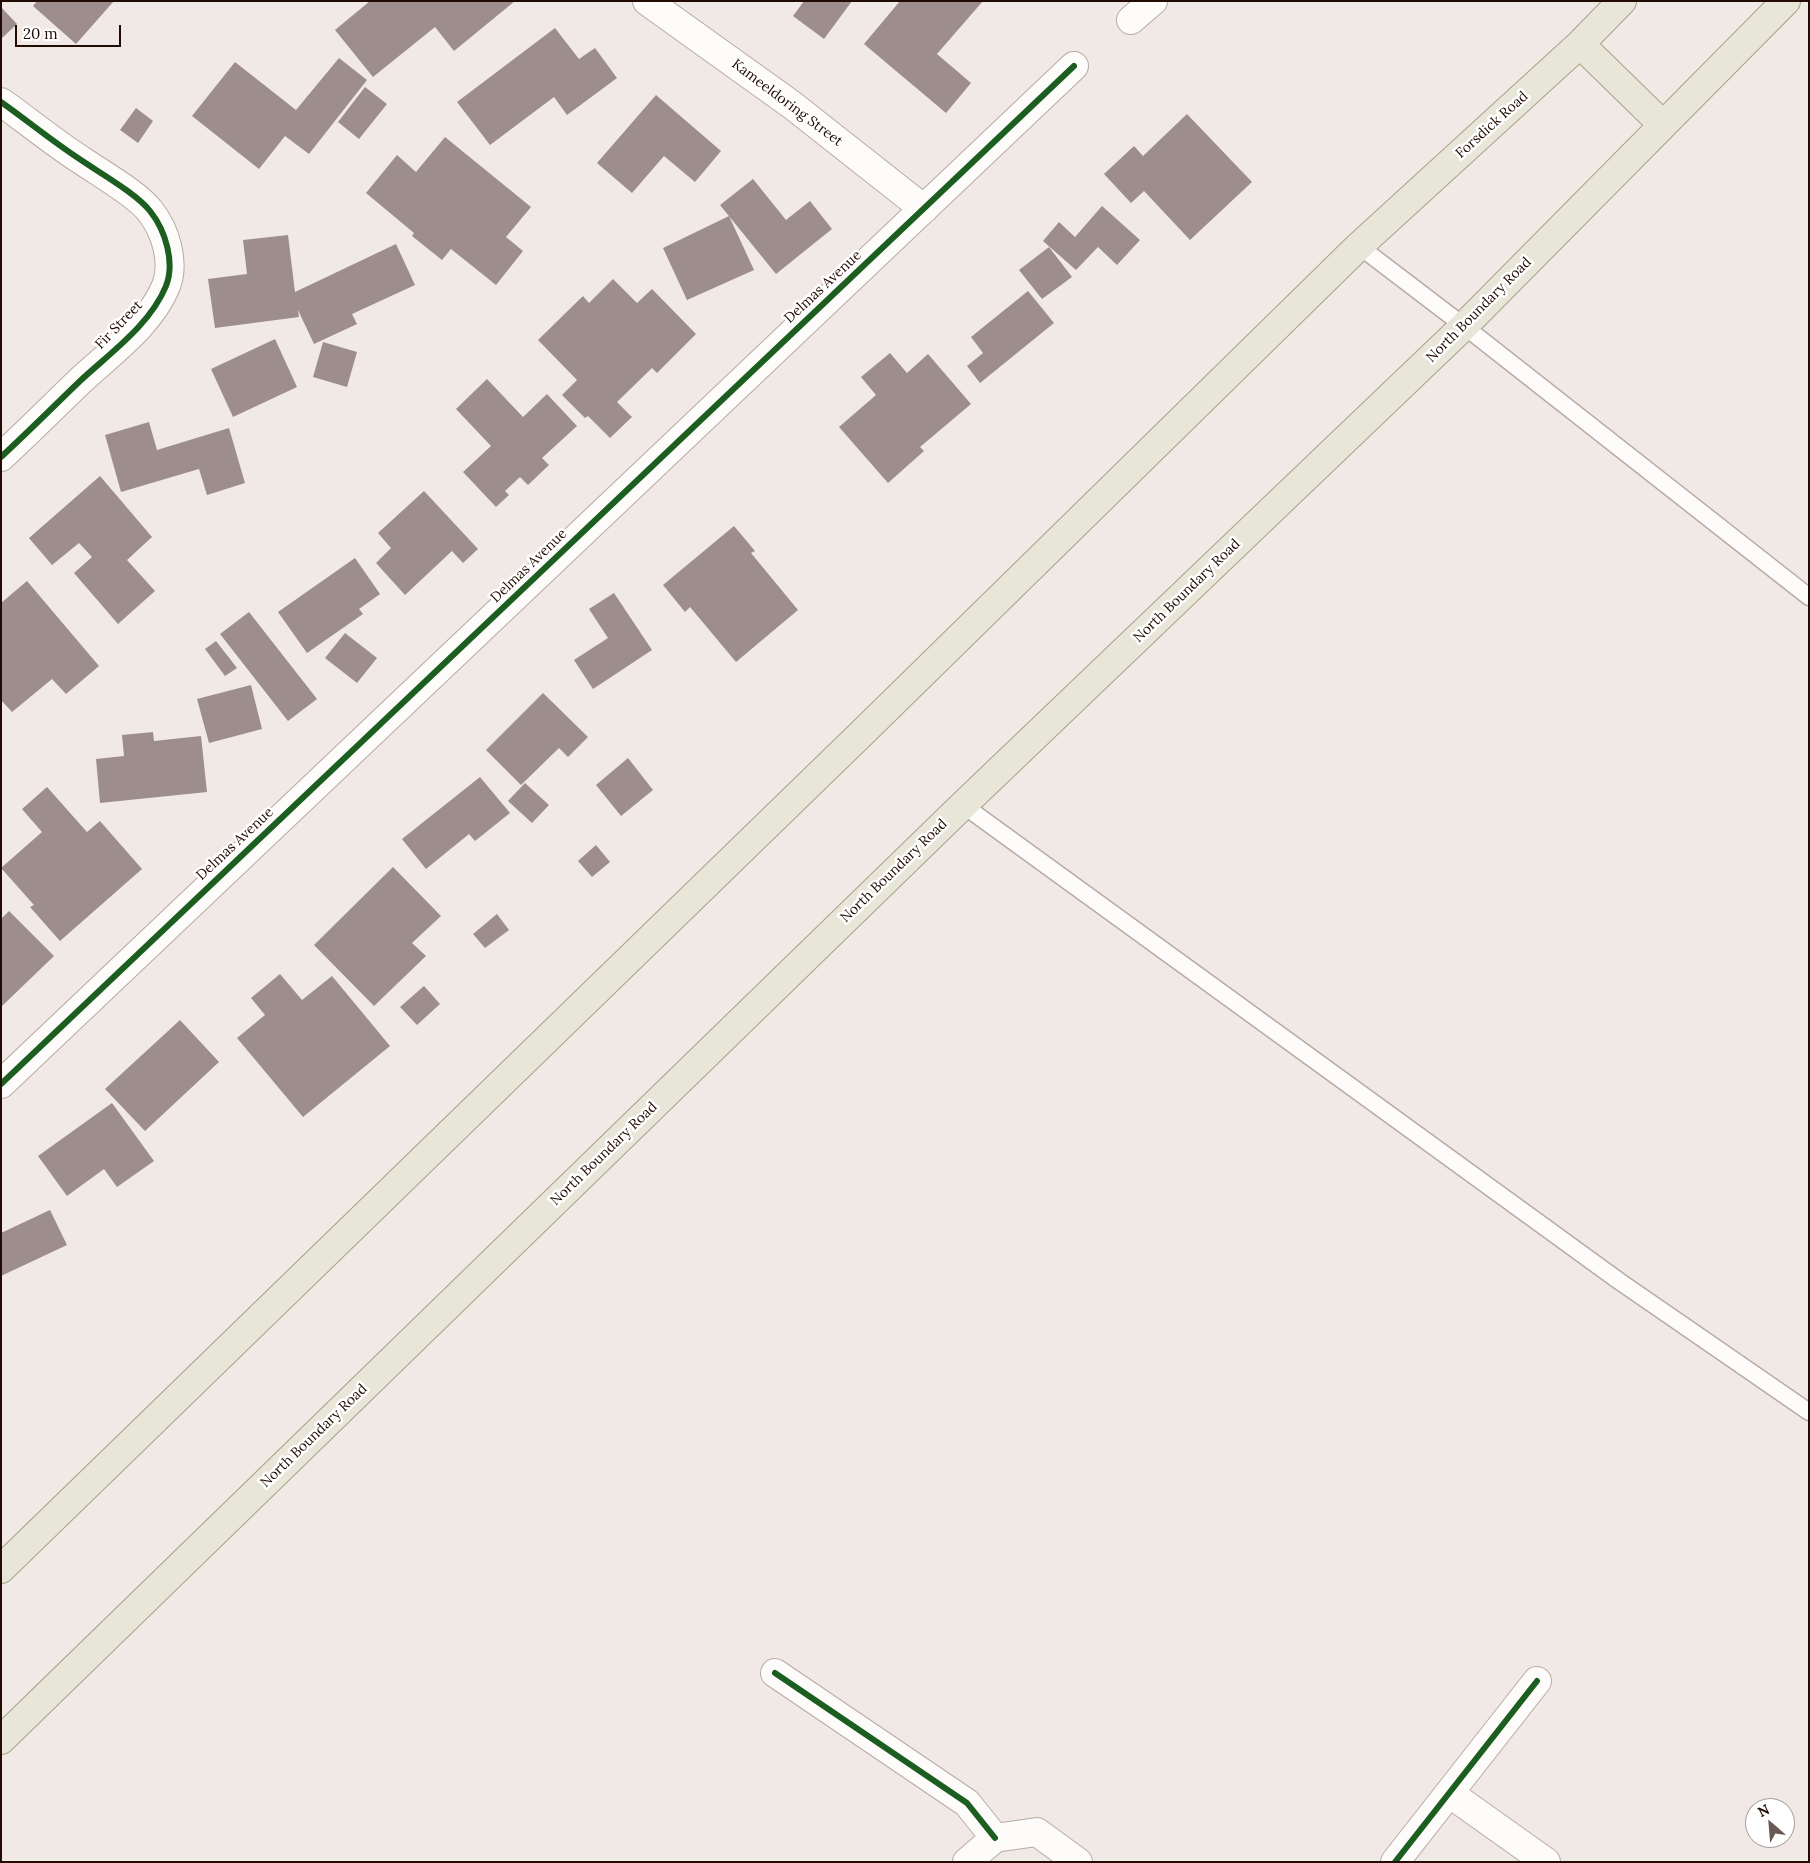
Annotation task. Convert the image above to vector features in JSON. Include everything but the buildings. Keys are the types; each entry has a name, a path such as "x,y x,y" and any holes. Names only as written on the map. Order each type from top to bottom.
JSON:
{"main road":[{"name":"Forsdick Road","path":"1359,246 1580,44 1622,1"},
{"name":"North Boundary Road","path":"1,1740 963,805 1464,326 1786,1"},
{"path":"1580,44 1663,125"},
{"path":"1,1569 1359,246"}],"street":[{"name":"Kameeldoring Street","path":"647,1 792,105 924,209"},
{"path":"1131,20 1153,1"},
{"name":"Delmas Avenue","path":"1,1084 1074,66"},
{"name":"Fir Street","path":"1,102 123,188 149,210 159,225 167,248 170,271 166,286 157,303 138,328 1,457"},
{"path":"775,1673 967,1803 995,1838"},
{"path":"1395,1862 1537,1681"},
{"path":"1449,1793 1546,1862"},
{"path":"967,1862 995,1838 1037,1832 1078,1862"}],"lane":[{"path":"1359,246 1809,597"},
{"path":"963,805 1619,1281 1809,1412"}],"cycle path":[{"path":"1,1084 1074,66"},
{"path":"1,102 60,146 144,204 161,228 167,247 170,267 169,277 159,300 140,326 1,457"},
{"path":"775,1673 967,1803 995,1838"},
{"path":"1395,1862 1537,1681"}]}
